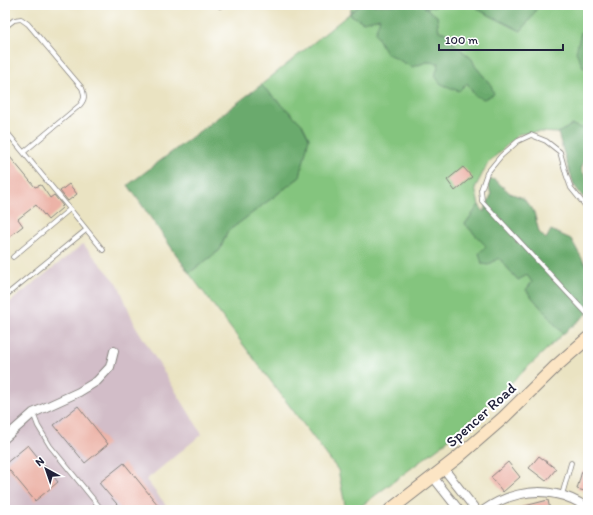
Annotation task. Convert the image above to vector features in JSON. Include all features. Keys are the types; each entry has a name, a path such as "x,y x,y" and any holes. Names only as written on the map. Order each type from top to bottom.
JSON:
{"street":[{"name":"Spencer Road","path":"390,510 444,469 502,418 555,367 588,338"},
{"path":"5,438 33,413 79,392 97,381 110,367 114,351"},
{"path":"444,469 476,510"},
{"path":"433,477 459,510"},
{"path":"484,510 496,502 519,495 546,492 562,495 581,503 588,508"}],"lane":[{"path":"5,27 14,20 21,19 28,24 82,88 85,95 84,101 80,105 24,152"},
{"path":"5,130 103,250"},
{"path":"588,209 571,188 560,152 546,140 531,135 518,141 501,156 487,173 482,190 482,201 588,315"},
{"path":"13,257 70,209"},
{"path":"5,296 86,230"},
{"path":"33,413 38,426 50,446 102,510"},
{"path":"562,495 570,463"}],"shaded area":[{"path":"83,244 118,284 135,325 202,434 146,480 170,510 5,510 5,306"}],"green space":[{"path":"353,5 361,5 350,13"},
{"path":"361,5 436,5 435,7 424,7 437,16 439,31 450,34 454,44 472,59 475,66 491,85 494,94 484,99 475,96 467,83 459,91 441,84 435,76 439,63 427,62 412,67 386,53 375,33 380,18 363,22 349,14"},
{"path":"436,5 455,5 459,7 460,5 474,5 481,11 521,31 536,9 534,5 580,5 585,8 588,6 588,28 581,32 583,67 588,69 588,130 572,125 558,133 538,132 519,134 488,163 475,188 479,205 465,224 486,246 488,265 499,258 518,280 527,275 532,282 526,290 563,334 478,414 442,445 356,510 346,510 338,470 189,273 220,250 227,232 300,177 308,138 302,124 261,85 349,13 380,18 412,67 427,62 440,63 467,83 475,96 491,85 475,66 472,59 454,44 450,34 439,31 437,16 423,7 435,7"},
{"path":"474,5 534,5 536,9 532,17 521,31 481,11"},
{"path":"588,28 588,69 583,67 576,52 581,32"},
{"path":"261,85 302,124 309,138 300,177 227,232 220,250 189,273 128,185"},
{"path":"572,125 588,130 587,153 581,169 588,181 588,204 574,185 558,133"},
{"path":"489,179 495,180 510,193 523,198 534,212 539,232 546,239 551,230 571,239 588,267 588,313 563,334 526,290 532,282 527,275 518,280 499,258 488,265 482,264 479,253 486,246 465,224 479,205 484,212 491,195 488,183"}],"building":[{"path":"5,151 35,187 41,185 50,198 54,195 63,206 48,220 36,205 18,219 23,226 5,240"},
{"path":"463,167 472,177 455,191 447,180"},
{"path":"69,184 77,194 68,201 60,191"},
{"path":"78,406 108,444 85,463 54,425"},
{"path":"28,445 58,482 35,501 5,465"},
{"path":"539,456 556,469 546,481 529,468"},
{"path":"508,462 520,477 503,492 491,477"},
{"path":"124,463 162,510 122,510 99,483"},
{"path":"582,471 588,472 588,492 577,489"},
{"path":"548,500 550,510 517,510 517,508"}]}
